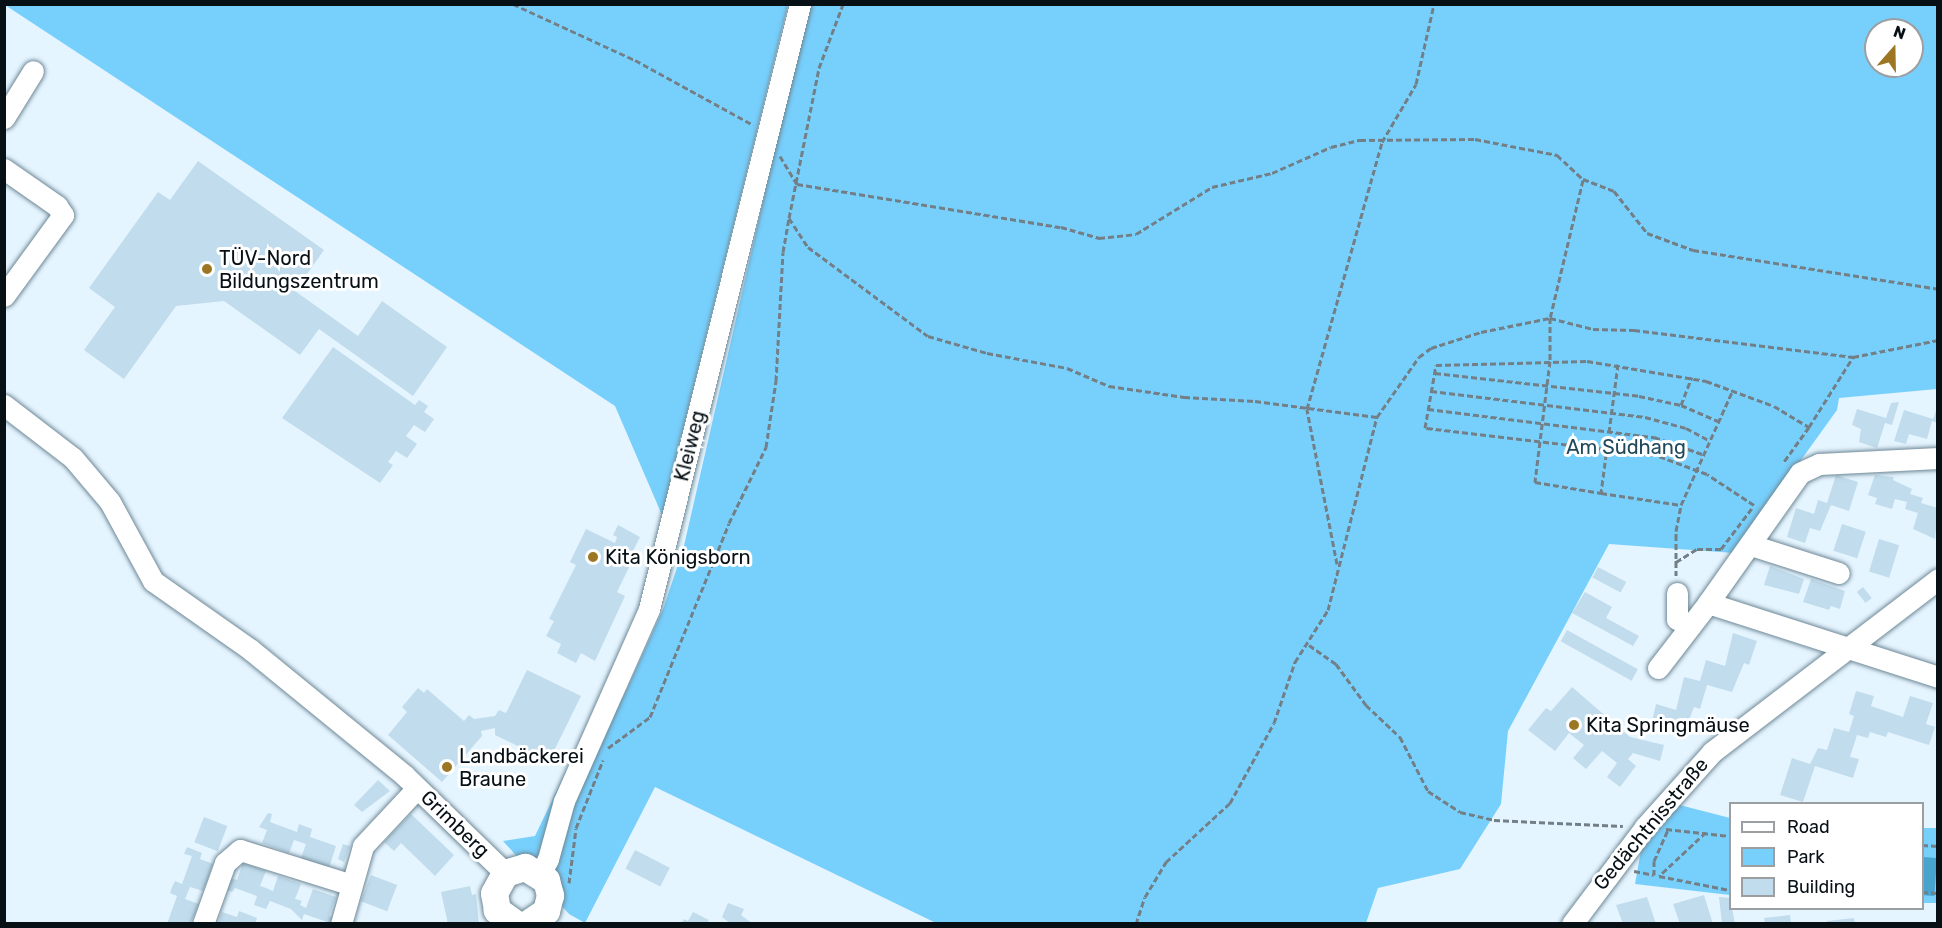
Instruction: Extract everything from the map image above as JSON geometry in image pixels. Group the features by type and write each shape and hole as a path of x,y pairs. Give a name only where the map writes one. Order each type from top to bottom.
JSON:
{"main road":[{"path":"525,867 540,874 550,895 529,921 494,902 496,885 505,873 525,867"}],"street":[{"name":"Kleiweg","path":"540,874 548,859 564,801 649,609 800,4"},
{"path":"4,118 33,71"},
{"path":"4,169 57,206 63,215 4,296"},
{"name":"Grimberg","path":"4,405 73,458 110,502 153,581 251,650 411,781 505,873"},
{"path":"1658,668 1708,603 1800,473 1819,464 1938,459"},
{"path":"1750,545 1839,573"},
{"name":"Gedächtnisstraße","path":"1572,924 1645,827 1712,752 1938,579"},
{"path":"1677,593 1677,619 1691,625"},
{"path":"1708,603 1843,650 1938,677"},
{"path":"341,924 349,884 363,846 411,781"},
{"path":"203,924 225,863 240,850 349,884"}],"path":[{"path":"513,4 635,60 768,134 796,184"},
{"path":"567,891 576,828 608,748 650,717 729,523 766,447 776,381 783,252 819,68 843,4"},
{"path":"1337,564 1307,409 1382,142 1416,84 1434,4"},
{"path":"796,184 1061,227 1099,238 1136,234 1212,187 1272,173 1331,147 1360,140 1382,142 1475,140 1557,155 1583,179 1614,191 1647,233 1693,250 1938,289"},
{"path":"1583,179 1550,318 1550,362 1535,482 1681,506"},
{"path":"789,218 808,247 928,336 987,352 1067,368 1109,386 1377,417"},
{"path":"1136,924 1145,897 1166,862 1230,803 1274,723 1295,662 1309,645 1328,610 1337,564 1352,529 1377,417 1419,357 1431,348 1481,332 1550,318 1593,329 1634,330 1853,357 1938,340"},
{"path":"1782,466 1809,428 1853,357"},
{"path":"1754,505 1696,469 1656,455 1425,428 1436,365 1550,362 1618,364 1692,378 1733,390 1774,406 1809,428"},
{"path":"1601,493 1618,364"},
{"path":"1435,373 1614,392 1681,405 1718,421"},
{"path":"1681,405 1692,378"},
{"path":"1677,593 1676,562 1681,506 1702,454 1733,390"},
{"path":"1431,391 1611,412 1671,423 1709,440"},
{"path":"1428,409 1660,438 1702,454"},
{"path":"1676,562 1697,549 1721,549 1761,495"},
{"path":"1309,645 1336,664 1366,705 1400,737 1428,791 1460,812 1494,820 1645,827"},
{"path":"1657,875 1654,861 1668,829"},
{"path":"1674,830 1729,836"},
{"path":"1657,875 1706,832"},
{"path":"1614,866 1729,890"}],"green space":[{"path":"5,5 788,5 662,515 615,406"},
{"name":"Am Südhang","path":"808,5 1937,5 1937,389 1839,398 1837,410 1734,553 1609,544 1508,731 1501,804 1460,869 1378,888 1366,923 936,923 655,787 585,923 569,914 503,841 535,836 582,738 593,753 626,691 663,609 683,550"},
{"path":"1668,802 1729,818 1729,895 1635,884 1644,833"},
{"path":"1924,828 1937,828 1937,903 1924,903"}],"shaded area":[{"path":"1924,857 1937,858 1934,896 1924,895"}],"building":[{"name":"TÜV-Nord Bildungszentrum","path":"198,161 324,250 295,291 358,336 382,301 447,347 413,396 319,329 300,355 224,301 176,306 124,379 84,350 115,307 89,288 158,192 170,200"},
{"path":"333,347 415,405 419,400 428,406 424,412 434,419 425,432 414,425 406,436 417,444 407,458 396,451 388,462 393,465 380,483 282,418"},
{"path":"1899,402 1892,425 1885,423 1877,448 1859,442 1861,429 1852,425 1857,409 1886,418 1891,403"},
{"path":"1938,405 1938,423 1932,421 1927,439 1909,434 1906,444 1894,441 1904,410 1933,419"},
{"path":"1836,475 1858,482 1849,511 1831,505 1820,531 1810,528 1805,543 1787,537 1796,508 1814,514 1818,500 1827,503"},
{"path":"1875,475 1894,477 1893,480 1912,489 1910,494 1923,498 1921,503 1938,508 1935,539 1913,529 1918,513 1905,509 1907,502 1895,499 1892,509 1875,504 1877,498 1868,495"},
{"path":"1842,524 1866,532 1857,558 1833,551"},
{"path":"618,525 640,537 633,551 636,553 617,592 625,596 595,661 581,653 576,663 557,653 561,644 546,636 554,621 549,619 576,565 570,562 586,529 615,543 617,537 613,535"},
{"path":"1879,539 1899,545 1889,578 1869,572"},
{"path":"1770,566 1804,579 1799,594 1764,585"},
{"path":"1598,567 1626,582 1621,593 1592,578"},
{"path":"1811,579 1845,591 1840,609 1831,606 1829,610 1803,602"},
{"path":"1863,587 1872,598 1866,603 1857,592"},
{"path":"1585,592 1612,607 1606,618 1639,636 1633,646 1572,613"},
{"path":"1567,630 1638,669 1632,681 1561,641"},
{"path":"1733,633 1757,641 1749,665 1744,663 1732,692 1707,685 1700,709 1694,707 1683,736 1651,726 1656,704 1676,710 1684,677 1700,681 1706,660 1725,666"},
{"path":"527,670 581,696 549,761 495,735 495,728 481,731 482,736 442,782 388,735 407,712 402,707 418,688 424,693 427,689 464,721 469,715 474,719 495,716 499,710 506,713"},
{"path":"1572,687 1630,737 1664,745 1660,761 1633,753 1628,759 1636,766 1620,787 1607,777 1617,763 1602,751 1586,769 1573,758 1584,745 1569,733 1555,751 1528,730 1546,708 1551,711"},
{"path":"1856,691 1874,696 1871,706 1903,717 1910,696 1933,703 1926,724 1935,727 1929,745 1888,732 1886,737 1870,732 1868,738 1857,735 1850,757 1859,759 1853,778 1815,766 1803,802 1780,795 1792,758 1810,764 1818,748 1827,750 1834,728 1849,732 1854,716 1849,714"},
{"path":"378,780 390,791 362,812 354,805"},
{"path":"268,813 272,814 270,822 297,832 299,824 312,829 310,837 336,846 329,868 301,858 306,844 294,840 289,853 262,843 267,830 259,827"},
{"path":"411,814 454,855 435,876 401,843 394,851 384,842"},
{"path":"204,817 227,826 218,851 194,842"},
{"path":"343,844 350,846 344,862 338,859"},
{"path":"187,847 202,853 200,859 213,864 203,891 190,887 185,899 199,904 190,924 167,924 177,896 170,893 172,887 175,881 182,884 192,856 184,854"},
{"path":"635,850 670,868 660,886 625,869"},
{"path":"243,863 266,871 260,886 273,891 278,876 301,884 295,899 302,901 300,905 306,908 313,889 336,897 329,916 335,918 333,924 304,914 302,920 291,909 270,901 266,909 254,905 257,896 235,888 232,892 226,890 231,878 237,880"},
{"path":"371,875 397,885 387,911 361,901"},
{"path":"470,886 472,895 476,894 479,924 448,924 441,892"},
{"path":"1704,895 1713,924 1680,924 1673,904"},
{"path":"1647,897 1656,924 1623,924 1616,905"},
{"path":"1719,897 1729,898 1729,910 1732,910 1735,924 1722,924"},
{"path":"728,903 744,909 741,915 753,924 731,924 722,917"},
{"path":"239,911 257,918 255,924 218,924 222,912 237,917"},
{"path":"693,912 709,920 707,924 681,924 684,919 688,921"},
{"path":"1790,915 1791,924 1765,923 1764,918"},
{"path":"1854,918 1855,924 1827,924 1827,921"}],"place":[{"name":"TÜV-Nord Bildungszentrum","path":"207,269"},
{"name":"Kita Königsborn","path":"593,557"},
{"name":"Kita Springmäuse","path":"1574,725"},
{"name":"Landbäckerei Braune","path":"447,767"}]}
